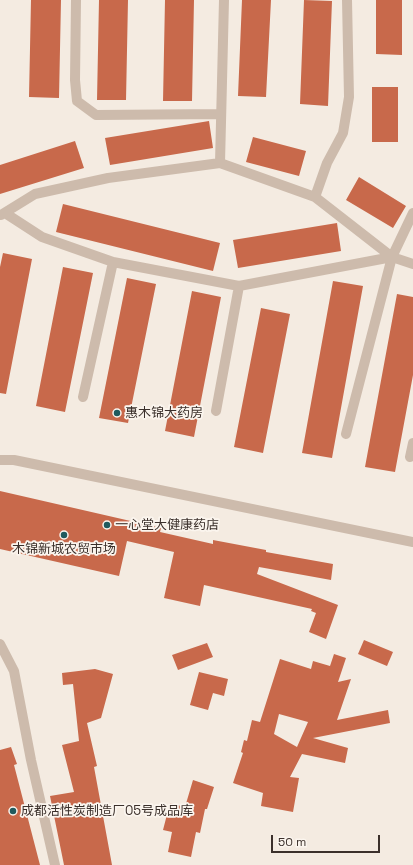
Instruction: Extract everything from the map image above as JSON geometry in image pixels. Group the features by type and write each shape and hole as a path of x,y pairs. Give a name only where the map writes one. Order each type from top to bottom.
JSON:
{"street":[{"path":"76,0 75,80 77,101 96,115 221,114"},
{"path":"220,163 224,0"},
{"path":"315,197 327,163 343,132 349,97 347,0"},
{"path":"392,257 239,286 113,262 42,237 3,214 35,194 108,178 220,163 315,197 392,257 413,264"},
{"path":"346,434 392,257 413,213"},
{"path":"83,397 113,262"},
{"path":"216,411 239,286"},
{"path":"410,457 413,443"},
{"path":"0,460 14,460 413,542"},
{"path":"0,644 14,671 31,760 55,865"}],"building":[{"path":"31,0 61,0 59,98 29,97"},
{"path":"99,0 128,0 126,100 97,100"},
{"path":"165,0 194,0 192,101 163,101"},
{"path":"242,0 271,0 266,97 238,96"},
{"path":"304,0 332,1 328,106 300,104"},
{"path":"376,0 402,0 402,55 376,54"},
{"path":"372,87 398,87 398,142 372,142"},
{"path":"209,121 213,148 110,165 105,138"},
{"path":"253,137 306,151 299,176 246,162"},
{"path":"75,141 84,168 0,194 0,165"},
{"path":"359,177 406,206 393,228 346,200"},
{"path":"63,204 220,243 213,271 56,232"},
{"path":"337,223 341,251 238,268 233,240"},
{"path":"3,253 32,259 6,394 0,393 0,267"},
{"path":"63,267 93,273 65,412 36,406"},
{"path":"127,278 156,284 128,423 99,418"},
{"path":"333,281 363,286 332,458 302,453"},
{"path":"192,291 221,297 194,437 165,431"},
{"path":"397,294 413,297 413,375 395,472 365,467"},
{"path":"261,308 290,314 263,453 234,447"},
{"path":"0,491 161,528 160,532 213,544 213,540 266,550 266,552 333,564 331,580 259,567 257,574 338,605 326,639 309,632 316,613 311,611 312,609 204,585 200,606 164,598 174,552 127,541 119,576 0,549"},
{"path":"364,640 393,652 387,666 358,654"},
{"path":"207,643 213,657 178,670 172,655"},
{"path":"334,654 346,658 338,682 351,679 337,720 388,710 390,723 313,738 348,748 345,763 302,754 290,777 299,778 293,812 261,806 263,793 233,783 243,753 241,752 244,740 247,741 252,720 260,722 280,659 311,669 313,661 330,666","holes":["279,714 308,722 297,747 274,734"]},
{"path":"95,669 113,674 101,718 87,723 97,766 94,767 112,865 64,865 50,796 74,792 62,745 79,741 73,684 63,685 62,673"},
{"path":"199,672 228,679 224,696 213,693 208,710 190,705"},
{"path":"11,747 17,764 14,765 40,865 0,865 0,750"},
{"path":"193,780 214,787 207,809 205,809 200,833 196,832 191,857 168,852 172,832 163,830 170,803 185,807"}],"place":[{"name":"惠木锦大药房","path":"117,413"},
{"name":"一心堂大健康药店","path":"107,525"},
{"name":"木锦新城农贸市场","path":"64,535"},
{"name":"成都活性炭制造厂05号成品库","path":"13,811"}]}
